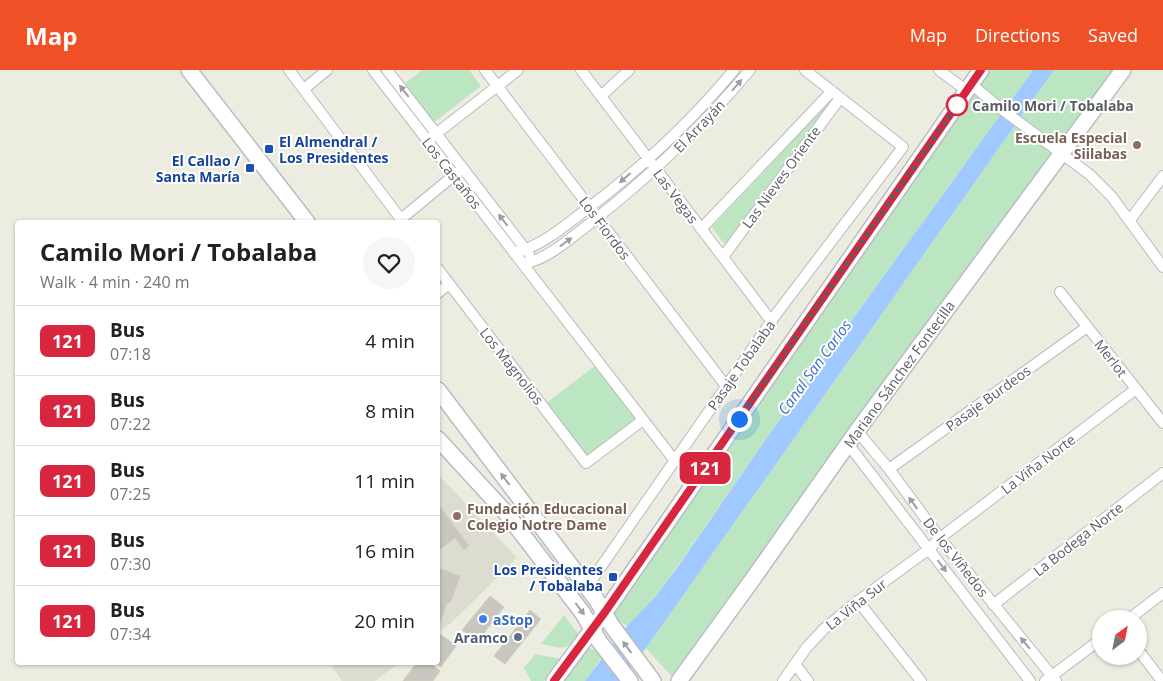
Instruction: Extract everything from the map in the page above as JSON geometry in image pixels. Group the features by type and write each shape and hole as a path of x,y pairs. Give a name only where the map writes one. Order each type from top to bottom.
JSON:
{"street":[{"path":"189,70 305,220"},
{"path":"289,70 401,220"},
{"path":"304,90 327,70"},
{"name":"Los Castaños","path":"373,70 675,460"},
{"name":"Los Castaños","path":"388,70 535,261"},
{"name":"Los Fiordos","path":"485,70 726,386"},
{"path":"428,141 518,70"},
{"name":"Las Vegas","path":"581,70 772,322"},
{"path":"601,96 629,70"},
{"name":"El Arrayán","path":"514,253 541,243 590,207 648,158 699,109 734,70"},
{"name":"El Arrayán","path":"523,264 535,261 554,250 598,218 656,169 711,114 750,70"},
{"path":"701,229 836,94 805,70"},
{"path":"939,70 973,78 1000,108 1089,174 1112,197 1163,267"},
{"name":"Mariano Sánchez Fontecilla","path":"679,681 853,438 1123,70"},
{"path":"554,681 605,612 973,78"},
{"name":"Pasaje Tobalaba","path":"587,587 726,386 903,147 836,94"},
{"name":"Las Nieves Oriente","path":"723,257 836,94"},
{"path":"403,220 463,168"},
{"path":"1130,220 1163,176"},
{"path":"532,275 535,261"},
{"name":"Los Magnolios","path":"440,272 586,463 643,420"},
{"path":"440,291 449,284"},
{"name":"Merlot","path":"1060,292 1163,423"},
{"name":"Pasaje Burdeos","path":"889,469 1087,328"},
{"name":"La Viña Norte","path":"940,538 1136,389"},
{"path":"440,393 587,587 605,612 614,629 653,681"},
{"name":"De los Viñedos","path":"853,438 889,469 940,538 1051,679"},
{"name":"De los Viñedos","path":"853,438 929,549 1030,681"},
{"path":"440,441 488,492 533,546 593,628 601,644 628,679"},
{"name":"La Bodega Norte","path":"993,605 1163,473"},
{"path":"533,546 543,544 548,535"},
{"name":"La Viña Sur","path":"783,681 818,634 858,600 929,549 940,538"},
{"path":"551,570 558,563 569,564"},
{"path":"1141,610 1163,593"},
{"path":"858,600 916,679"},
{"path":"1051,679 1092,646"},
{"path":"1148,663 1162,681"},
{"path":"795,664 808,681"}],"shaded area":[{"name":"Fundación Educacional Colegio Notre Dame","path":"440,476 517,558 440,631"},
{"path":"331,665 396,665 375,681 342,681"}],"green space":[{"path":"422,70 469,70 481,86 433,123 403,85"},
{"path":"991,70 1033,70 766,439 656,596 627,626 615,618 615,610 657,547 927,157"},
{"path":"1054,70 1114,70 674,679 646,648"},
{"path":"832,99 725,245 712,227"},
{"path":"596,365 637,417 586,457 545,404"},
{"path":"564,615 579,635 570,644 563,647 541,644"},
{"path":"589,648 599,652 601,659 585,681 561,681"},
{"path":"535,654 561,659 544,681 531,681 524,668"}],"water":[{"path":"1033,70 1054,70 646,648 620,681 585,681 627,626 656,596 677,568 766,439"}],"building":[{"path":"440,507 469,546 464,550 455,538 440,549"},
{"path":"440,568 460,576 451,601 447,603 440,623"},
{"name":"aStop","path":"490,596 504,607 477,642 462,630"},
{"name":"Aramco","path":"530,610 541,619 505,664 494,656"},
{"path":"440,634 456,646 441,667 438,665 440,665"},
{"path":"415,665 433,665 440,671 433,681 403,681"}],"bus line":[{"name":"121","path":"554,681 605,612 981,70"}],"place":[{"name":"Camilo Mori / Tobalaba","path":"957,105"},
{"name":"Escuela Especial Siilabas","path":"1137,145"},
{"name":"El Almendral / Los Presidentes","path":"269,149"},
{"name":"El Callao / Santa María","path":"250,168"},
{"name":"Fundación Educacional Colegio Notre Dame","path":"457,516"},
{"name":"Los Presidentes / Tobalaba","path":"613,577"},
{"name":"aStop","path":"483,619"},
{"name":"Aramco","path":"518,637"}],"route":[{"path":"739,419 957,105"}],"water label":[{"name":"Canal San Carlos","path":"814,367"}]}
